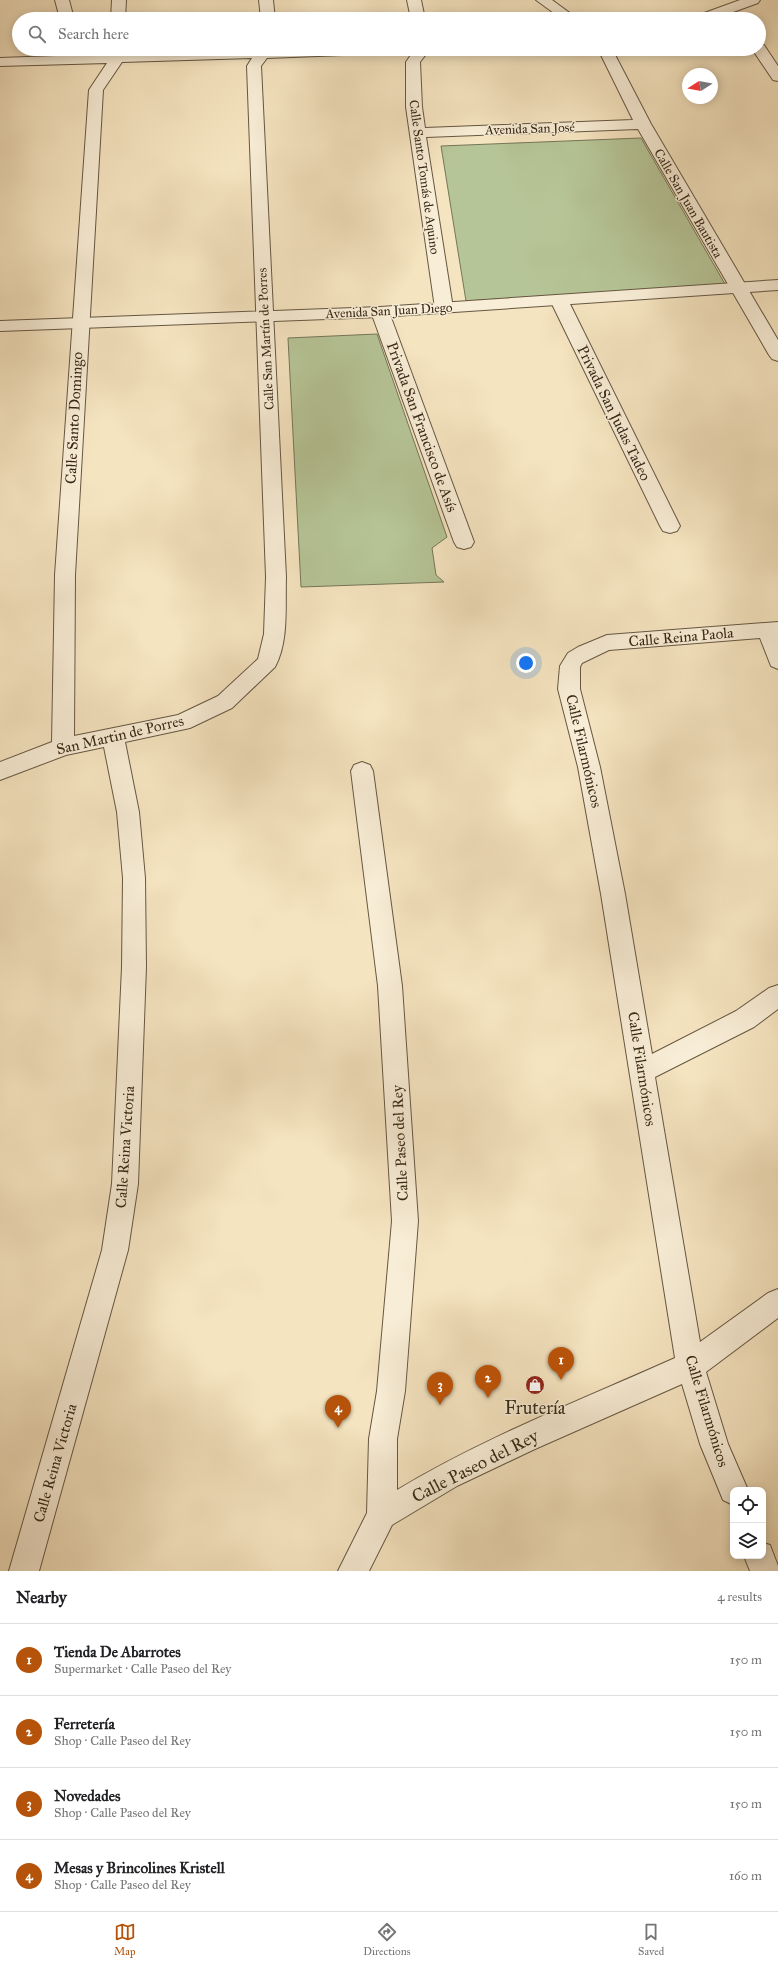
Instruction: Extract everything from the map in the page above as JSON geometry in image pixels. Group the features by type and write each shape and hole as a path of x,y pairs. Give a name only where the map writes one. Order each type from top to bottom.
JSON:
{"street":[{"path":"62,0 65,12"},
{"path":"118,0 118,12"},
{"path":"266,0 267,12"},
{"path":"414,0 417,12"},
{"path":"543,0 561,12"},
{"path":"730,9 753,0"},
{"path":"85,69 112,56"},
{"path":"0,62 85,69 112,56"},
{"name":"Calle San Martín de Porres","path":"261,56 254,66 276,577 274,634"},
{"name":"Calle Santo Tomás de Aquino","path":"418,56 413,62 414,107 444,308"},
{"name":"Calle San Juan Bautista","path":"609,56 643,124 778,355"},
{"path":"764,56 778,76"},
{"name":"Calle Santo Domingo","path":"63,747 65,575 80,322 85,69"},
{"name":"Avenida San José","path":"418,132 643,124"},
{"name":"Avenida San Juan Diego","path":"0,326 380,312 778,285"},
{"name":"Privada San Judas Tadeo","path":"559,300 670,526"},
{"name":"Privada San Francisco de Asís","path":"380,312 464,542"},
{"path":"773,630 778,661"},
{"name":"Calle Reina Paola","path":"585,652 607,643 773,630"},
{"name":"San Martin de Porres","path":"0,771 63,747 182,722 225,702 268,662 274,634"},
{"name":"Calle Filarmónicos","path":"585,652 575,658 570,666 570,689 592,782 643,1071 690,1366 714,1444 732,1487"},
{"name":"Calle Reina Victoria","path":"24,1571 115,1250 125,1184 134,967 134,878 128,812 113,737"},
{"name":"Calle Paseo del Rey","path":"353,1571 382,1515 383,1438 391,1391 405,1221 390,986 362,771"},
{"path":"643,1071 745,1019 778,994"},
{"name":"Calle Paseo del Rey","path":"382,1515 447,1476 690,1366 778,1302"},
{"path":"760,1559 765,1571"}],"green space":[{"path":"641,138 725,284 466,301 441,146"},
{"path":"377,334 447,537 432,548 436,575 444,582 301,587 288,338"}],"place":[{"name":"Tienda De Abarrotes","path":"561,1380"},
{"name":"Frutería","path":"535,1385"},
{"name":"Ferretería","path":"488,1398"},
{"name":"Novedades","path":"440,1405"},
{"name":"Mesas y Brincolines Kristell","path":"338,1428"}]}
